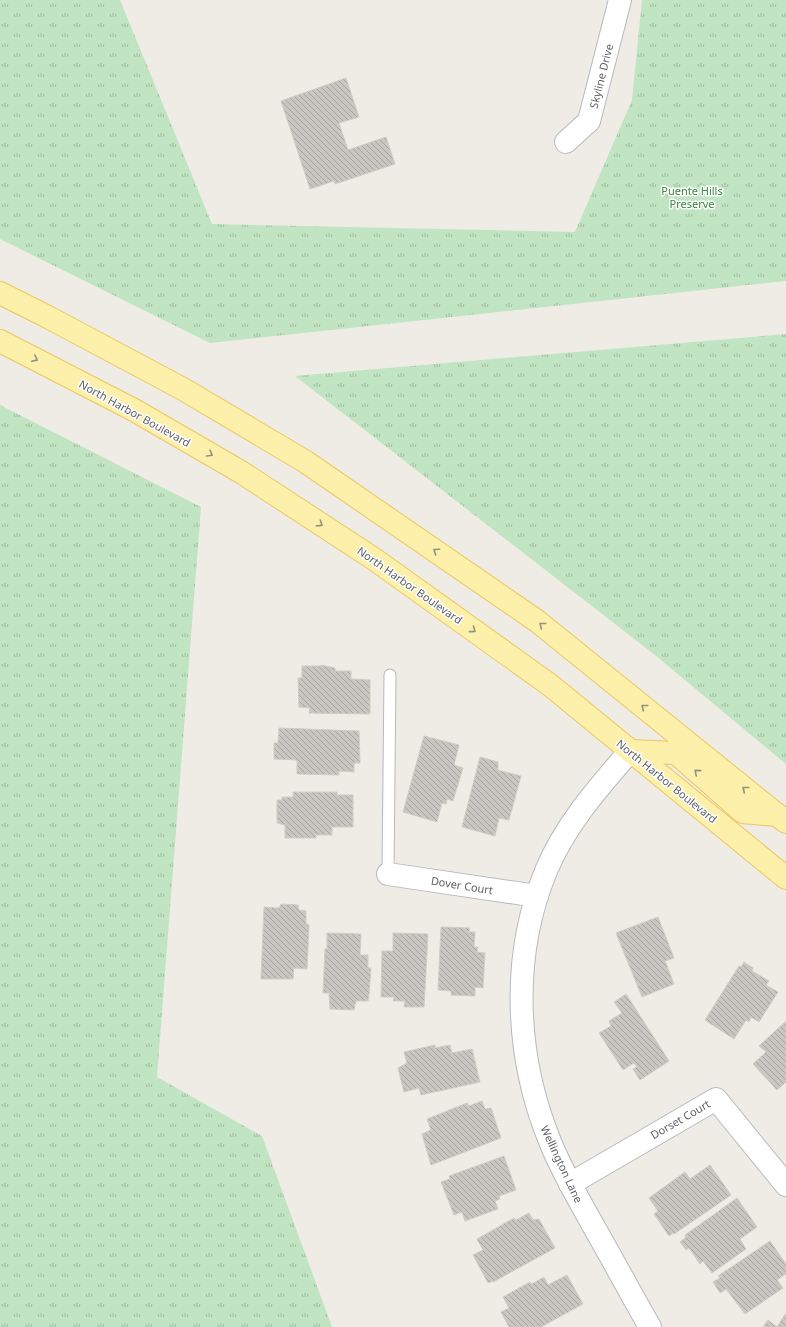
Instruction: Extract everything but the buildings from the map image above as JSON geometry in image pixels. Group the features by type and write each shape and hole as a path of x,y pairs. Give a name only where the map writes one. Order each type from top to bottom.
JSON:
{"main road":[{"path":"0,293 183,389 306,462 537,621 782,818"},
{"name":"North Harbor Boulevard","path":"0,341 134,410 241,472 361,550 550,685 786,878"},
{"path":"630,751 676,753 743,812 782,818"}],"street":[{"name":"Skyline Drive","path":"566,142 590,121 620,0"},
{"name":"Wellington Lane","path":"630,751 590,798 566,832 546,870 537,896 525,955 521,1001 524,1046 532,1090 549,1139 570,1184 650,1327"},
{"name":"Dover Court","path":"388,874 537,896"},
{"name":"Dorset Court","path":"570,1184 716,1099 786,1185"}],"lane":[{"path":"388,874 390,676"}],"green space":[{"name":"Puente Hills Preserve","path":"0,0 120,0 212,224 575,232 632,100 642,0 786,0 786,281 210,343 0,239"},
{"path":"786,334 786,764 655,655 295,376"},
{"path":"0,405 201,507 157,1077 262,1136 332,1327 0,1327"}]}
